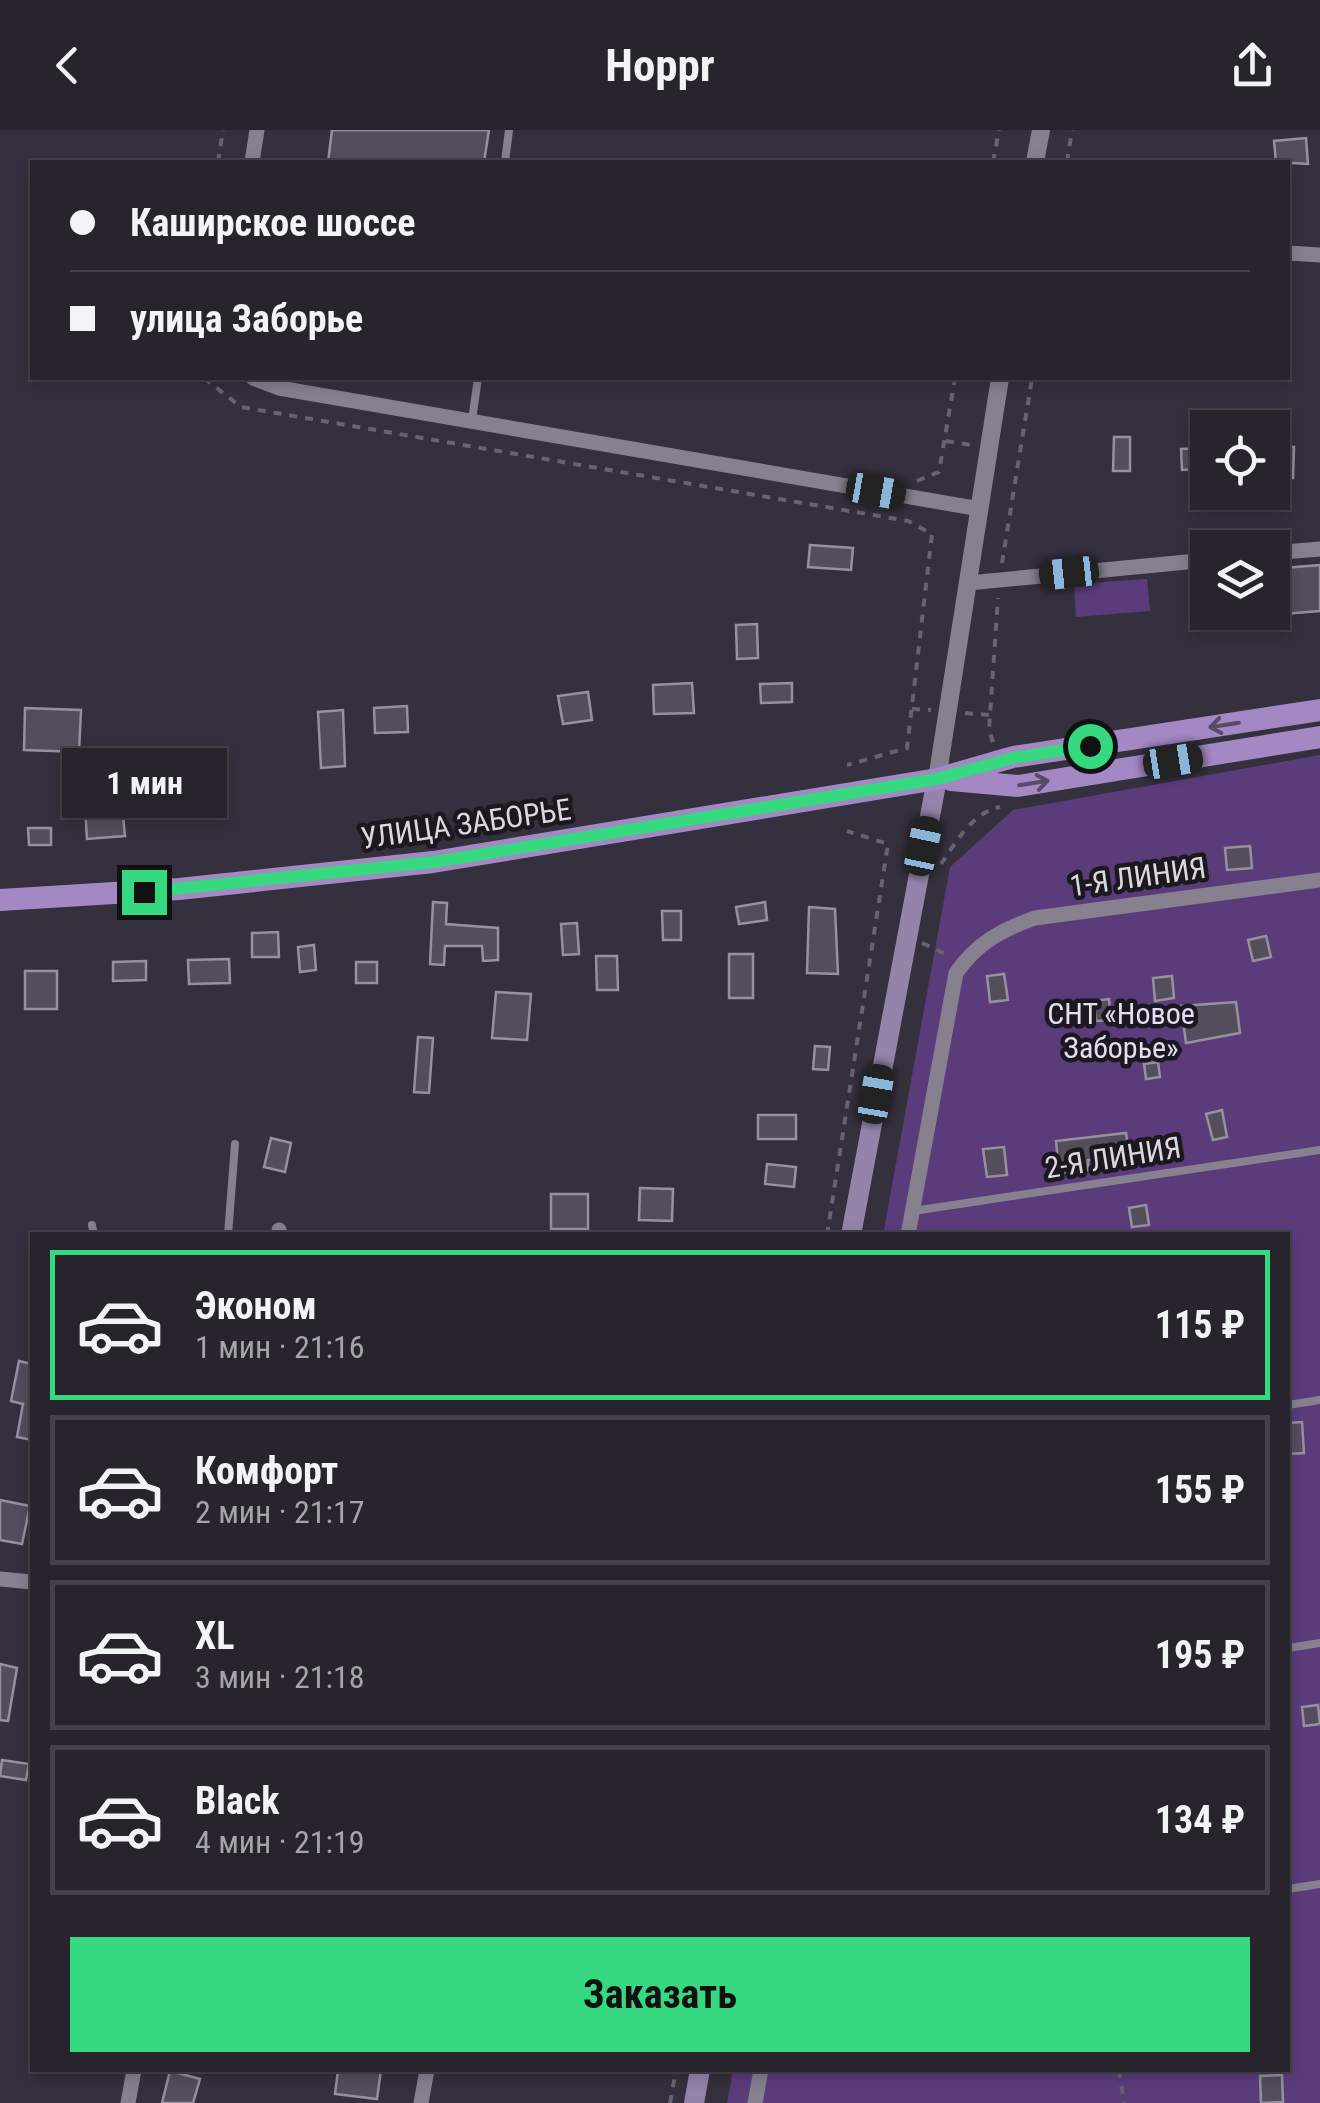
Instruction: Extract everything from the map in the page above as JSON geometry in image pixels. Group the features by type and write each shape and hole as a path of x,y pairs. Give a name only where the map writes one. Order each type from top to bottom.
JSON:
{"main road":[{"path":"937,779 1013,758 1320,710"},
{"path":"937,779 1018,786 1320,737"},
{"path":"852,1232 937,779"},
{"name":"УЛИЦА ЗАБОРЬЕ","path":"0,900 179,889 434,862 937,779"},
{"path":"694,2103 700,2072"}],"street":[{"path":"252,160 257,130"},
{"path":"1035,160 1041,130"},
{"path":"1290,253 1320,254"},
{"path":"258,380 278,388 980,509"},
{"path":"937,779 1000,380"},
{"path":"1290,551 1320,548"},
{"path":"968,583 1190,562"},
{"name":"1-Я ЛИНИЯ","path":"967,957 1000,930 1035,918 1320,880"},
{"path":"909,1232 956,973 967,957"},
{"path":"0,1579 30,1582"},
{"path":"128,2103 134,2072"},
{"path":"421,2103 427,2072"},
{"path":"755,2103 761,2072"}],"lane":[{"path":"505,160 509,130"},
{"path":"472,420 478,380"},
{"path":"228,1232 235,1144"},
{"name":"2-Я ЛИНИЯ","path":"913,1211 1320,1150"},
{"path":"92,1225 93,1232"},
{"path":"1290,1406 1320,1400"},
{"path":"1290,1648 1320,1643"},
{"path":"1290,1889 1320,1884"}],"path":[{"path":"218,160 223,130"},
{"path":"993,160 999,130"},
{"path":"1066,160 1072,130"},
{"path":"206,380 241,408 908,521 932,534 907,748 846,765"},
{"path":"917,481 939,472 956,380"},
{"path":"939,866 959,837 987,809 1005,806"},
{"path":"828,1232 888,844 847,831"},
{"path":"922,927 920,942 967,957"},
{"path":"670,2103 676,2072"},
{"path":"1119,2072 1124,2103"}],"green space":[{"path":"1147,579 1150,611 1076,617 1074,584"},
{"name":"СНТ «Новое Заборье»","path":"1320,755 1320,2103 727,2103 733,2072 1290,2072 1290,1232 884,1232 950,867 1013,810"}],"building":[{"path":"332,130 489,130 484,160 328,160"},
{"path":"1306,138 1308,164 1276,160 1274,141"},
{"path":"1114,437 1130,437 1130,471 1113,471"},
{"path":"1290,447 1294,447 1290,478"},
{"path":"1181,449 1190,449 1190,469 1182,470"},
{"path":"810,545 853,548 851,570 808,567"},
{"path":"1320,565 1320,611 1290,614 1290,568"},
{"path":"757,624 758,658 737,659 736,625"},
{"path":"692,683 694,713 654,714 653,685"},
{"path":"792,683 792,702 761,703 760,684"},
{"path":"588,692 592,720 563,724 558,696"},
{"path":"407,706 408,732 375,733 374,708"},
{"path":"25,708 81,710 79,752 24,750"},
{"path":"343,710 345,766 321,768 318,712"},
{"path":"122,805 125,836 87,839 85,808"},
{"path":"28,828 51,828 51,845 29,845"},
{"path":"1250,846 1252,868 1227,870 1225,848"},
{"path":"433,902 447,903 446,924 498,928 498,960 483,961 482,946 445,946 444,965 430,964"},
{"path":"765,902 767,920 739,924 736,907"},
{"path":"809,907 835,909 838,974 807,973"},
{"path":"662,911 681,911 681,940 663,940"},
{"path":"577,923 579,954 563,955 561,924"},
{"path":"278,932 279,957 252,957 252,933"},
{"path":"1266,936 1271,957 1253,961 1248,940"},
{"path":"314,945 316,970 300,972 298,947"},
{"path":"729,954 753,954 753,998 729,998"},
{"path":"596,956 617,956 618,990 597,990"},
{"path":"229,959 230,983 189,984 188,960"},
{"path":"146,961 146,980 113,981 113,962"},
{"path":"356,962 377,962 377,983 356,983"},
{"path":"25,971 57,971 57,1009 25,1009"},
{"path":"1004,974 1008,1000 990,1002 987,976"},
{"path":"1172,976 1174,998 1155,1001 1153,978"},
{"path":"496,992 531,994 527,1040 492,1038"},
{"path":"1109,999 1111,1020 1096,1021 1094,1001"},
{"path":"1236,1002 1240,1033 1186,1043 1181,1006"},
{"path":"418,1037 433,1038 429,1093 414,1092"},
{"path":"815,1046 830,1047 828,1070 813,1069"},
{"path":"1158,1062 1160,1077 1146,1079 1144,1064"},
{"path":"1222,1110 1227,1137 1213,1140 1206,1114"},
{"path":"758,1115 796,1115 796,1139 758,1139"},
{"path":"1126,1133 1129,1155 1088,1160 1088,1170 1059,1173 1056,1141"},
{"path":"271,1138 291,1143 285,1172 264,1167"},
{"path":"1004,1147 1007,1175 987,1177 983,1149"},
{"path":"767,1164 796,1167 794,1187 765,1184"},
{"path":"640,1188 673,1189 672,1221 639,1220"},
{"path":"551,1194 588,1194 588,1229 551,1229"},
{"path":"1146,1205 1149,1225 1132,1227 1129,1208"},
{"path":"19,1361 30,1364 30,1440 17,1437 23,1404 11,1401"},
{"path":"1302,1422 1304,1453 1290,1454 1290,1423"},
{"path":"0,1500 30,1506 22,1544 0,1540"},
{"path":"0,1664 17,1668 8,1721 0,1720"},
{"path":"1318,1705 1320,1724 1304,1726 1302,1707"},
{"path":"2,1760 29,1764 26,1780 0,1776"},
{"path":"170,2072 200,2079 193,2103 162,2103"},
{"path":"338,2072 381,2072 377,2099 335,2094"},
{"path":"1282,2075 1283,2102 1261,2103 1260,2076"}],"route":[{"path":"144,892 434,862 937,779 1013,758 1090,746"}]}
